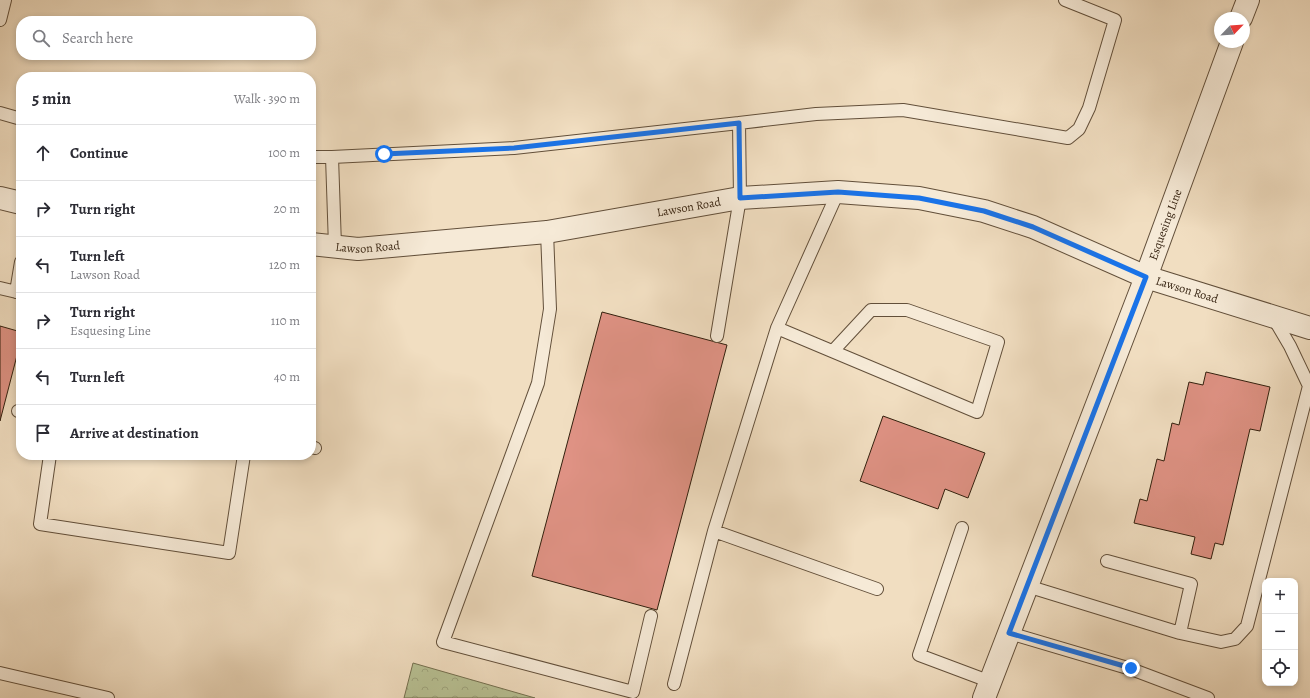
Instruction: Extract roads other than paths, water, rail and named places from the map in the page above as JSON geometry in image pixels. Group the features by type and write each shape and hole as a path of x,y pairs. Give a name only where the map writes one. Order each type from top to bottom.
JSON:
{"street":[{"path":"1243,12 1248,0"},
{"name":"Esquesing Line","path":"988,690 1146,277 1230,48"},
{"name":"Lawson Road","path":"316,244 358,249 547,232 740,198 838,192 919,198 984,211 1033,227 1146,277 1310,328"},
{"path":"0,198 16,202"}],"lane":[{"path":"0,20 5,0"},
{"path":"316,157 514,148 816,114 903,110 1068,138 1079,128 1089,108 1115,20 1064,0"},
{"path":"0,113 16,118"},
{"path":"717,336 740,198 739,123"},
{"path":"332,157 335,246"},
{"path":"674,684 714,531 777,328 838,192"},
{"path":"547,232 550,309 538,383 443,642 633,692 651,616"},
{"path":"0,288 16,292"},
{"path":"777,328 977,412 998,342 907,310 871,310 833,351"},
{"path":"1027,586 1180,633 1221,642 1235,639 1247,626 1310,385 1274,317"},
{"path":"49,460 40,524 229,552 243,460"},
{"path":"962,528 919,655 988,690"},
{"path":"714,531 877,589"},
{"path":"1107,561 1191,584 1180,633"},
{"path":"1009,633 1131,668 1208,698"},
{"path":"0,673 108,698"}]}
